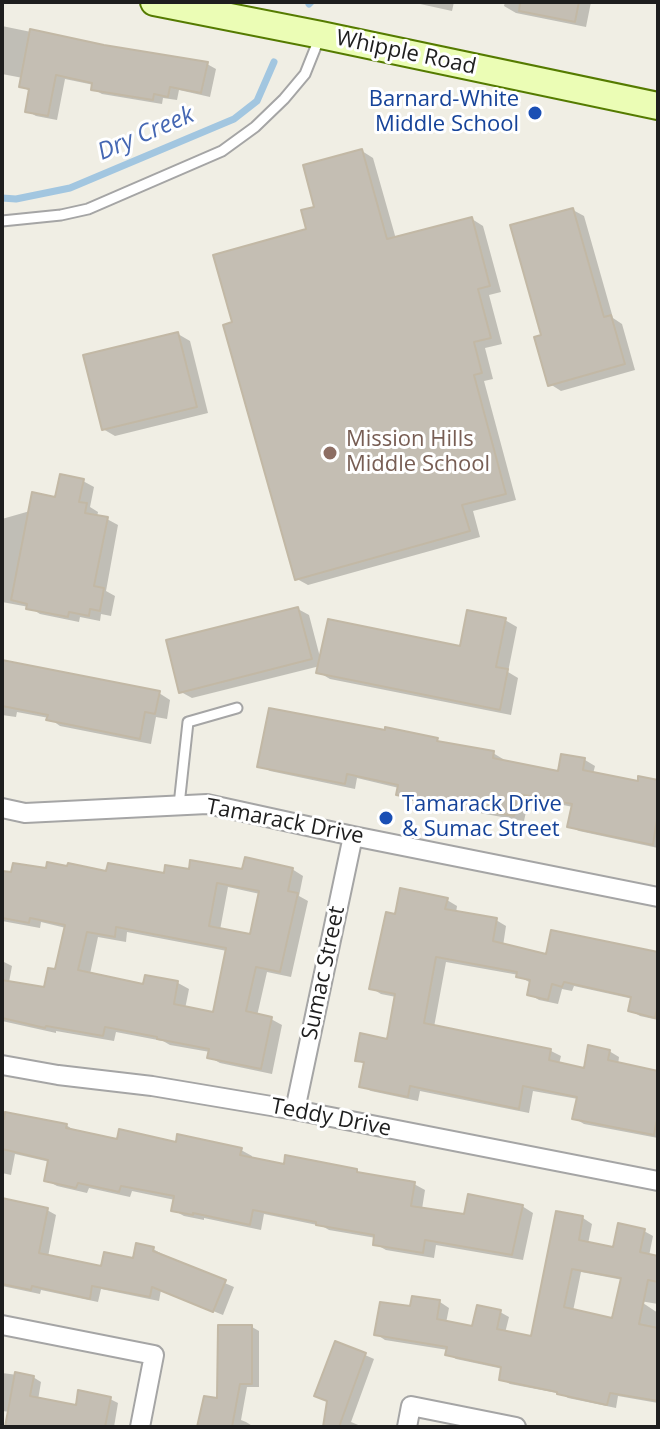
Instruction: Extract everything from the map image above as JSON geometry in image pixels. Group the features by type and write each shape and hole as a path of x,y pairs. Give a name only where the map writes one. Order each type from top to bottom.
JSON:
{"main road":[{"name":"Whipple Road","path":"154,2 658,106"}],"street":[{"name":"Tamarack Drive","path":"2,808 25,813 207,804 658,897"},
{"name":"Sumac Street","path":"295,1110 353,836"},
{"name":"Teddy Drive","path":"2,1065 295,1110 658,1181"},
{"path":"2,1325 154,1355 140,1427"},
{"path":"407,1427 411,1406 516,1427"}],"lane":[{"path":"2,221 88,209 222,151 255,127 284,99 305,74 321,35"},
{"path":"179,805 188,722 237,708"}],"building":[{"path":"520,2 579,2 575,22 519,11"},
{"path":"30,29 208,62 201,93 170,87 168,97 154,94 153,100 91,90 92,83 56,75 48,116 25,112 29,89 19,87"},
{"path":"362,149 387,239 472,217 490,286 478,289 491,338 474,342 482,373 474,375 506,494 462,505 470,531 295,580 223,325 232,322 213,255 306,229 301,210 314,207 303,165"},
{"path":"573,208 604,317 611,315 625,364 548,386 534,337 541,335 510,225"},
{"path":"178,332 197,407 102,430 83,355"},
{"path":"60,474 84,479 79,502 87,503 85,513 108,517 94,586 104,588 100,611 90,609 89,616 69,612 68,617 26,609 27,604 11,600 32,492 55,497"},
{"path":"298,607 312,659 179,693 166,640"},
{"path":"467,610 506,618 496,667 508,669 500,710 316,673 328,619 460,646"},
{"path":"2,660 160,691 155,714 145,712 140,739 46,720 48,715 2,706"},
{"path":"269,708 438,738 437,741 494,751 493,758 558,771 561,754 585,758 583,770 638,781 638,776 658,780 658,813 653,845 567,827 572,804 519,794 514,816 396,795 398,785 347,774 345,784 257,767"},
{"path":"245,857 293,868 288,891 298,893 280,972 256,967 246,1011 272,1017 261,1069 207,1058 209,1049 157,1037 105,1027 103,1036 2,1018 2,980 44,987 48,968 55,969 65,925 30,918 29,923 2,918 2,871 11,872 13,863 46,868 47,862 67,866 68,863 106,871 108,863 164,873 165,865 189,869 190,860 242,869","holes":["217,883 259,891 250,934 209,926","116,927 226,948 213,1012 174,1004 178,981 145,975 143,984 78,970 87,932 115,937"]},
{"path":"400,888 448,898 445,909 497,918 493,941 546,954 551,930 658,952 655,1018 628,1011 631,997 564,982 562,987 552,984 548,1000 527,995 530,980 516,977 517,972 436,957 424,1023 551,1049 549,1060 584,1068 588,1045 610,1050 608,1060 658,1071 658,1114 654,1135 572,1119 577,1097 523,1086 519,1109 410,1086 408,1097 359,1087 364,1062 355,1061 360,1033 387,1039 395,994 369,989 386,912 395,914"},
{"path":"5,1112 67,1124 66,1128 117,1139 119,1129 176,1142 177,1134 242,1148 240,1155 284,1164 285,1155 415,1182 411,1206 464,1214 468,1194 523,1205 512,1255 425,1240 423,1253 373,1245 374,1235 253,1210 250,1225 171,1211 174,1196 121,1186 119,1192 78,1183 76,1188 44,1181 48,1160 2,1149 2,1118"},
{"path":"2,1198 48,1208 39,1253 101,1266 104,1252 133,1258 136,1243 154,1247 153,1251 226,1280 213,1312 152,1287 150,1297 92,1286 90,1299 32,1286 31,1290 2,1284"},
{"path":"556,1211 583,1216 579,1240 613,1247 618,1223 645,1229 640,1252 658,1256 658,1282 648,1280 639,1324 658,1328 658,1401 610,1393 607,1405 557,1394 499,1380 501,1367 445,1355 447,1347 374,1335 380,1302 410,1306 412,1296 440,1300 437,1319 472,1326 477,1305 501,1310 497,1329 531,1336","holes":["572,1269 621,1278 612,1318 564,1307"]},
{"path":"218,1325 252,1325 252,1384 240,1384 232,1427 197,1427 204,1396 217,1398"},
{"path":"335,1341 366,1353 339,1427 323,1427 327,1401 314,1396"},
{"path":"15,1372 34,1376 30,1396 76,1405 78,1390 111,1397 105,1427 5,1427"}],"waterway":[{"name":"Dry Creek","path":"2,198 16,199 70,188 234,119 257,101 274,62"}],"place":[{"name":"Barnard-White Middle School","path":"535,113"},
{"name":"Mission Hills Middle School","path":"330,453"},
{"name":"Tamarack Drive & Sumac Street","path":"386,818"}]}
